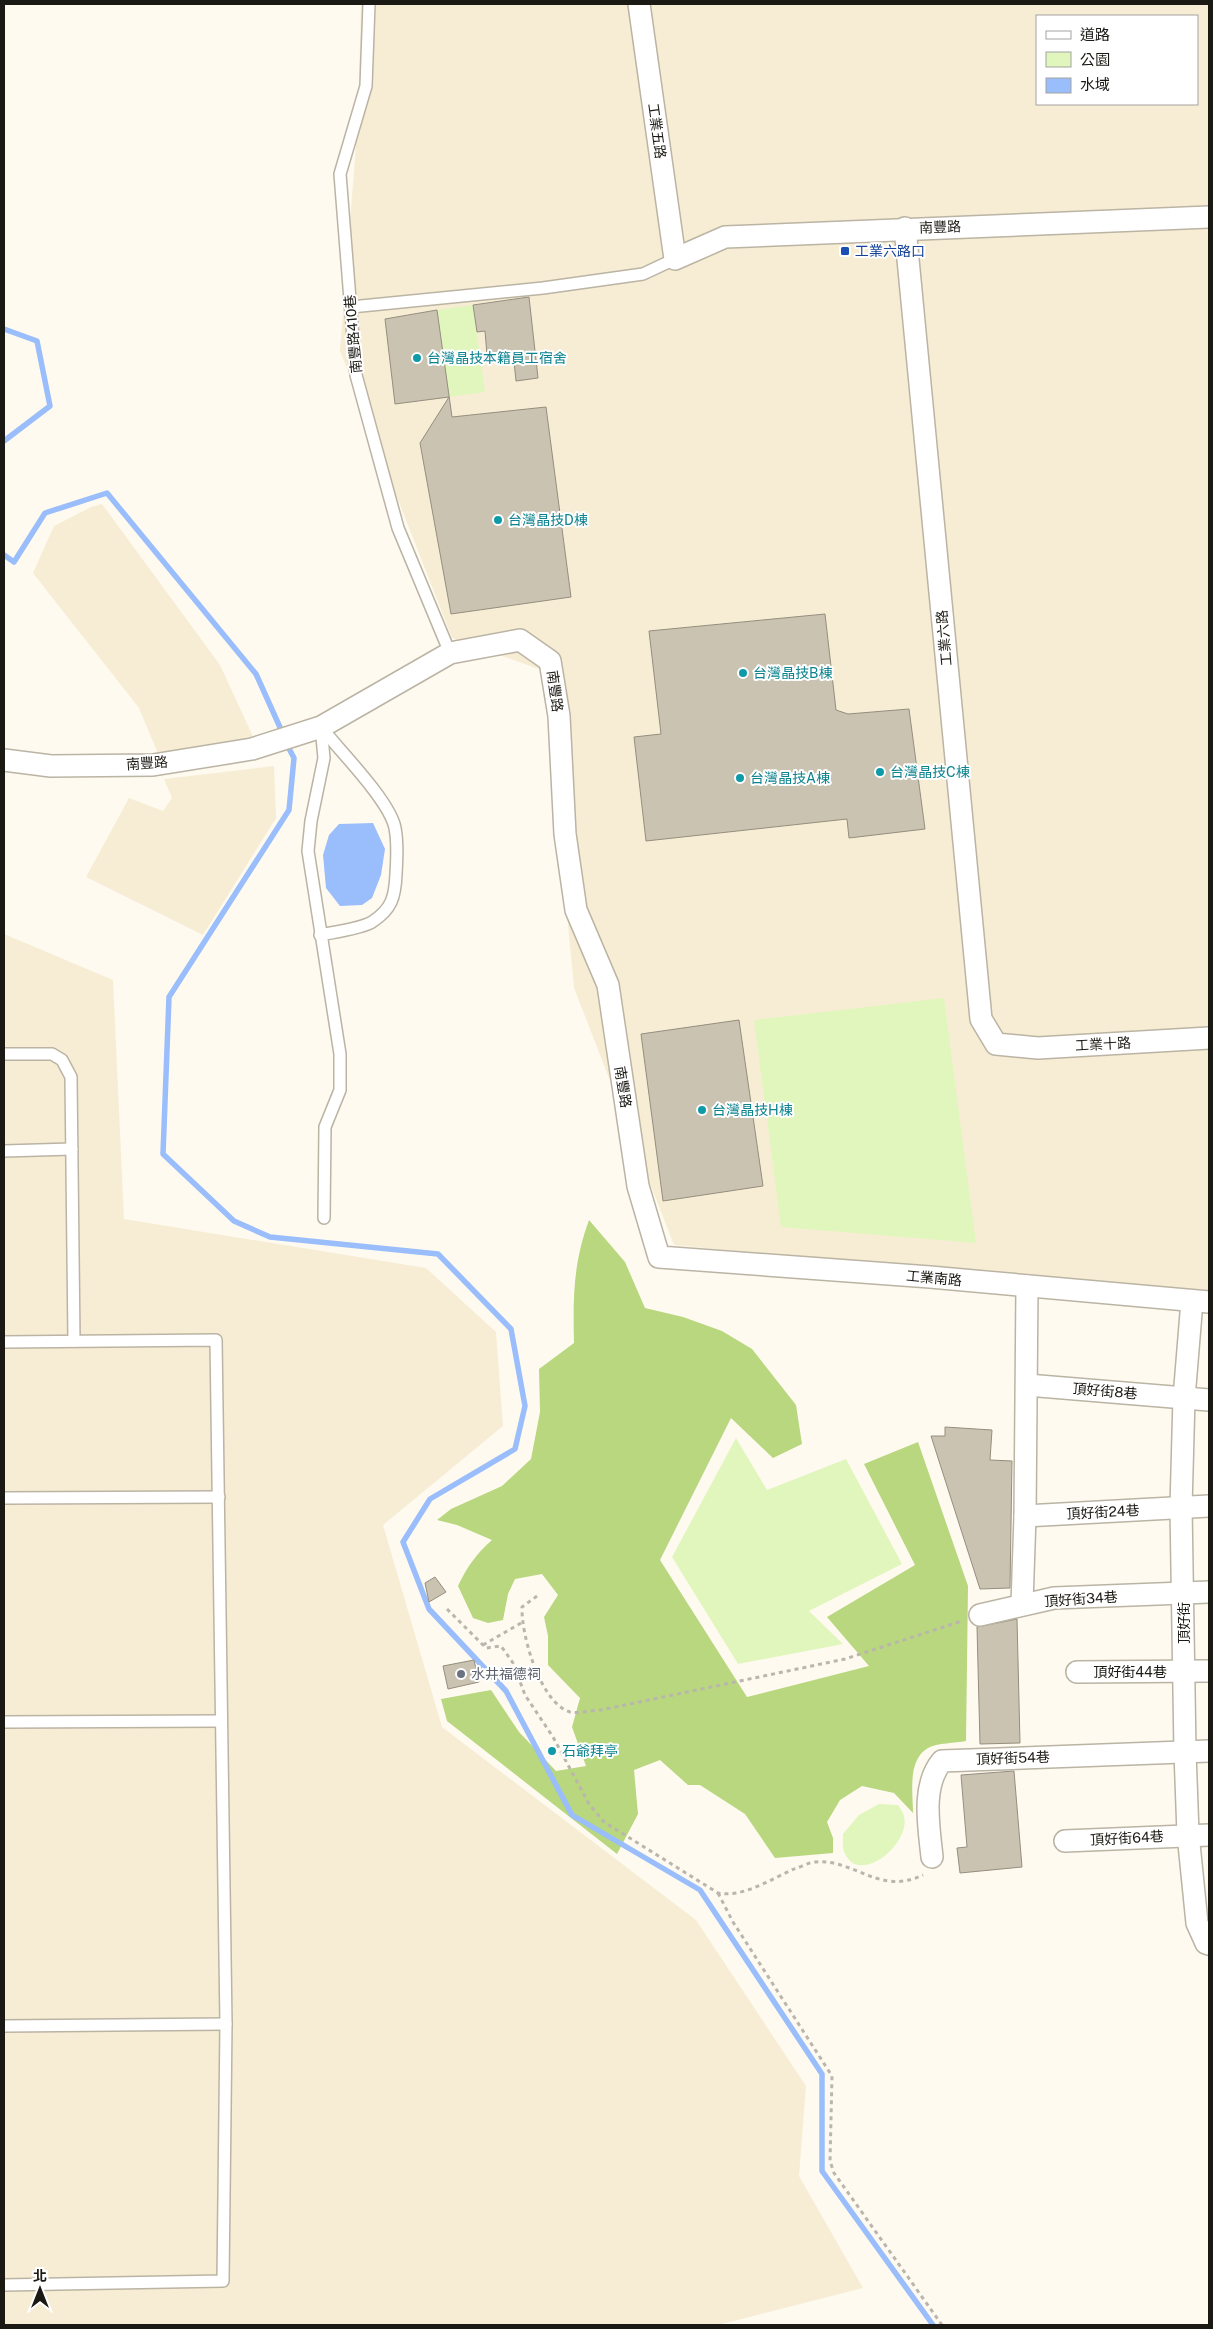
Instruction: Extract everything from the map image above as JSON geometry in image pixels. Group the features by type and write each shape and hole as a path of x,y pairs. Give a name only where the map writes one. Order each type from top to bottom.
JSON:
{"street":[{"name":"工業五路","path":"639,4 675,259"},
{"name":"南豐路","path":"675,259 725,237 905,228 1209,217"},
{"name":"工業六路","path":"905,228 981,1019 996,1044"},
{"name":"南豐路","path":"4,760 51,766 153,765 252,749 320,727 450,653 520,640 550,661 559,716 565,834 576,910 608,985 638,1186 659,1257"},
{"name":"工業十路","path":"996,1044 1038,1048 1209,1038"},
{"name":"工業南路","path":"659,1257 1201,1301"},
{"path":"1022,1604 1025,1516 1027,1286"},
{"name":"頂好街","path":"1201,1301 1184,1398 1181,1507 1184,1593 1185,1752 1199,1835 1205,1933"},
{"name":"頂好街8巷","path":"1027,1385 1209,1400"},
{"name":"頂好街24巷","path":"1025,1516 1209,1506"},
{"name":"頂好街34巷","path":"980,1615 1054,1598 1209,1592"},
{"name":"頂好街44巷","path":"1077,1672 1209,1671"},
{"path":"1185,1752 1209,1751"},
{"name":"頂好街54巷","path":"932,1858 929,1833 930,1782 935,1769 942,1761 1185,1752"},
{"name":"頂好街64巷","path":"1066,1841 1199,1835"}],"lane":[{"name":"南豐路410巷","path":"369,4 366,86 340,174 356,375 398,528 450,653"},
{"path":"350,307 543,288 643,274 675,259"},
{"path":"320,727 324,758 308,851 340,1054 340,1090 325,1127 324,1218"},
{"path":"320,727 375,792 391,817 395,827 398,858 396,888 390,907 370,923 320,935"},
{"path":"4,1054 52,1054 62,1060 71,1077 74,1341"},
{"path":"4,1151 72,1149"},
{"path":"4,1342 216,1340 226,2024 223,2281 4,2285"},
{"path":"4,1498 219,1496"},
{"path":"4,1722 221,1721"},
{"path":"4,2026 226,2024"}],"path":[{"path":"537,1596 522,1607 521,1623 533,1667 552,1698 570,1712 601,1710 845,1658 980,1615"},
{"path":"447,1608 486,1648 500,1646 508,1654 525,1695 553,1737 589,1804 604,1822 718,1893 728,1895 748,1889 815,1862 834,1863 885,1881 900,1881 922,1876 929,1870 932,1858"},
{"path":"483,1644 521,1623"},
{"path":"718,1893 733,1922 832,2076 830,2161 834,2173 942,2325"}],"shaded area":[{"path":"361,4 1209,4 1209,1297 674,1245 574,988 544,671 452,638 340,351 358,119"},
{"path":"102,504 220,665 255,741 159,756 139,708 33,573 54,526 91,507"},
{"path":"274,766 276,818 203,935 86,877 129,798 163,811 172,798 164,779"},
{"path":"4,934 113,980 124,1219 426,1268 496,1332 503,1426 383,1525 442,1727 696,1920 806,2086 799,2176 863,2288 718,2325 4,2325"}],"green space":[{"path":"473,305 485,392 449,397 437,310"},
{"path":"944,998 976,1243 781,1227 754,1020"},
{"path":"589,1220 625,1262 645,1308 683,1317 722,1331 752,1349 796,1405 802,1444 773,1458 731,1418 660,1560 747,1697 869,1666 827,1617 915,1565 864,1464 918,1442 968,1586 966,1741 936,1745 921,1753 914,1769 912,1787 913,1813 894,1793 862,1786 840,1800 827,1822 833,1838 833,1853 775,1858 745,1814 700,1785 688,1785 660,1760 634,1770 638,1814 617,1854 447,1721 441,1699 491,1690 519,1732 556,1771 586,1766 572,1727 580,1698 548,1665 548,1636 544,1617 558,1595 542,1574 515,1579 508,1594 503,1620 488,1623 473,1618 458,1586 472,1561 492,1540 457,1525 437,1520 451,1509 502,1486 531,1459 540,1412 539,1369 574,1343 575,1281 580,1251"},
{"path":"736,1438 767,1490 846,1459 902,1564 809,1611 843,1644 738,1664 672,1557"},
{"path":"879,1804 898,1805 904,1816 904,1827 900,1838 893,1848 873,1863 862,1865 852,1863 844,1852 843,1834 859,1815"}],"water":[{"path":"373,823 385,849 381,875 372,898 362,905 340,906 326,888 323,855 329,835 339,824"}],"building":[{"path":"529,297 538,378 516,381 513,352 487,355 485,331 477,332 473,305"},
{"name":"台灣晶技D棟","path":"437,310 452,417 546,407 571,597 451,614 420,443 449,397 395,404 385,319"},
{"path":"825,614 836,710 848,714 909,709 925,829 849,838 847,819 646,841 634,737 661,734 649,631"},
{"name":"台灣晶技H棟","path":"739,1020 763,1186 663,1201 641,1034"},
{"path":"945,1427 992,1430 990,1460 1012,1461 1010,1588 980,1589 931,1436 945,1436"},
{"path":"435,1577 446,1592 429,1602 425,1583"},
{"path":"1017,1619 1020,1743 980,1744 977,1627"},
{"name":"水井福德祠","path":"474,1660 479,1682 448,1689 443,1666"},
{"path":"1014,1771 1022,1867 960,1873 957,1848 967,1847 961,1775"}],"waterway":[{"path":"4,329 37,341 50,406 4,441"},
{"path":"4,555 14,562 45,513 107,493 256,674 283,734"},
{"path":"286,743 294,758 289,810 169,997 163,1154 234,1221 270,1237 438,1254 511,1329 525,1406 515,1449 430,1499 403,1542 429,1609 506,1691 572,1815 700,1890 822,2074 822,2171 933,2325"}],"place":[{"name":"工業六路口","path":"845,251"},
{"name":"台灣晶技本籍員工宿舍","path":"417,358"},
{"name":"台灣晶技D棟","path":"498,520"},
{"name":"台灣晶技B棟","path":"743,673"},
{"name":"台灣晶技C棟","path":"880,772"},
{"name":"台灣晶技A棟","path":"740,778"},
{"name":"台灣晶技H棟","path":"702,1110"},
{"name":"水井福德祠","path":"461,1674"},
{"name":"石爺拜亭","path":"552,1751"}]}
